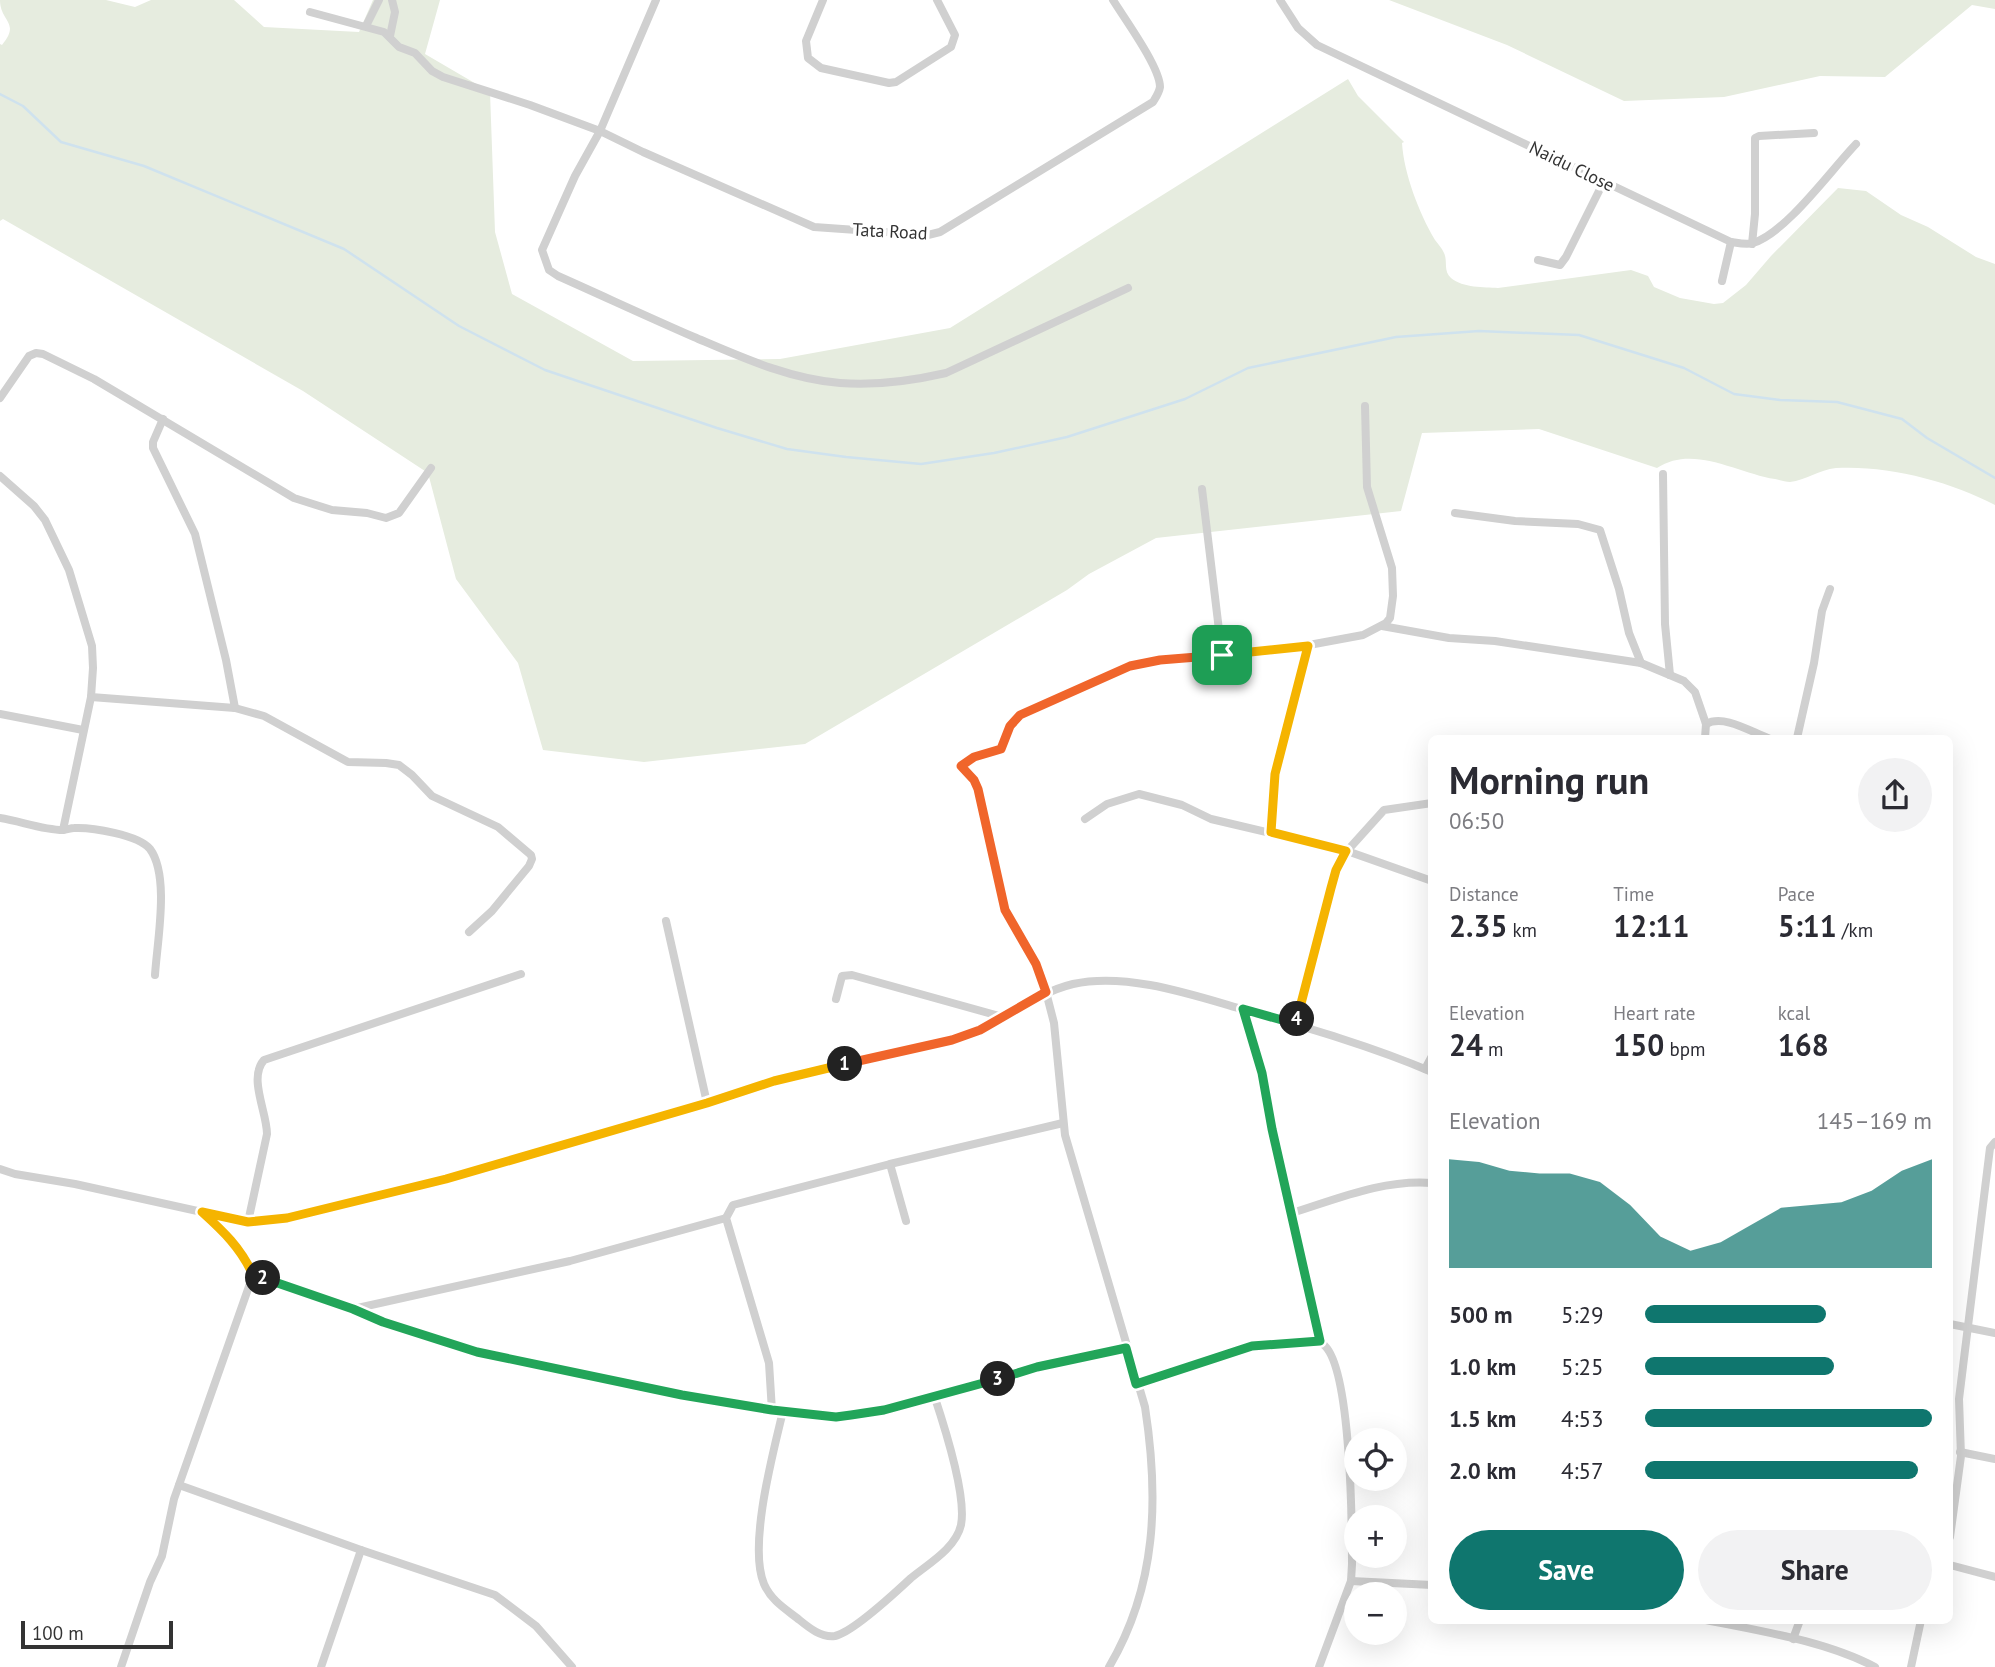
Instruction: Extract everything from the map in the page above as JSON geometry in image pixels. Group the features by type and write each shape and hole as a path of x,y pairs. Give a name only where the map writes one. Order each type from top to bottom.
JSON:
{"street":[{"path":"366,26 379,0"},
{"path":"390,36 394,18 393,0"},
{"path":"656,0 600,131 575,176 542,250 549,270 751,362 793,375 839,383 881,384 946,373 1129,288"},
{"path":"823,0 806,41 808,58 821,68 889,83 896,82 951,47 955,35 937,0"},
{"name":"Tata Road","path":"310,12 366,26 390,36 399,47 415,53 432,71 443,78 530,105 600,131 814,227 933,235 1148,106 1158,93 1160,84 1148,55 1113,0"},
{"name":"Naidu Close","path":"1280,0 1298,28 1317,46 1731,242 1752,244"},
{"path":"1752,244 1755,214 1755,138 1814,133"},
{"path":"1752,244 1792,216 1856,144"},
{"path":"1538,260 1560,265 1604,181"},
{"path":"1722,281 1731,242"},
{"path":"0,398 24,362 36,353 50,357 94,379 294,498 332,510 393,517 399,513 431,468"},
{"path":"1109,1667 1140,1601 1149,1560 1152,1478 1151,1445 1145,1407 1136,1384 1063,1123 1054,1023 1046,992 1036,964 1005,910 978,789 974,780 961,766 974,757 1001,749 1010,726 1024,712 1062,698 1130,666 1160,660 1308,646 1363,635 1382,626 1390,618 1392,568 1367,487 1365,406"},
{"path":"163,419 153,448 195,534 235,708"},
{"path":"1663,474 1664,600 1670,675"},
{"path":"0,476 40,513 64,557 92,646 91,696 63,830"},
{"path":"1202,489 1222,655"},
{"path":"1455,513 1515,521 1578,524 1600,530 1619,589 1629,633 1641,663"},
{"path":"1798,735 1814,663 1822,611 1830,589"},
{"path":"1382,626 1449,638 1495,641 1641,663 1684,681 1695,692 1706,724 1705,735"},
{"path":"1271,832 1275,774 1308,646"},
{"path":"91,696 235,708 273,720 348,762 399,765 432,796 498,827 528,851 532,859 492,911 469,932"},
{"path":"0,714 83,730"},
{"path":"1706,724 1714,720 1724,721 1761,735"},
{"path":"1085,819 1107,804 1139,794 1182,805 1211,819 1346,851 1428,880"},
{"path":"1296,1024 1336,870 1346,851 1384,810 1428,804"},
{"path":"0,818 63,830 84,828 138,839 149,848 155,860 161,893 155,975"},
{"path":"666,921 707,1103"},
{"path":"248,1222 267,1134 267,1121 257,1078 259,1065 264,1060 520,974"},
{"path":"836,999 842,975 852,975 1003,1017"},
{"path":"1,1171 75,1184 248,1222 287,1218 434,1182 774,1081 952,1040 980,1030 1046,992 1082,982 1136,983 1243,1009 1329,1033 1428,1071"},
{"path":"1243,1009 1262,1073 1320,1341 1327,1347 1336,1371 1347,1428 1352,1523 1351,1581 1319,1667"},
{"path":"772,1410 769,1363 726,1218 733,1205 1063,1123"},
{"path":"1953,1511 1960,1452 1958,1408 1966,1327 1988,1161 1990,1149 1995,1142"},
{"path":"890,1164 906,1221"},
{"path":"1292,1213 1380,1186 1428,1183"},
{"path":"202,1212 228,1236 253,1275 383,1322 477,1352 682,1395 772,1410 836,1417 884,1410 1037,1367 1126,1348"},
{"path":"353,1309 570,1261 726,1218"},
{"path":"121,1667 150,1582 162,1556 174,1499 253,1275"},
{"path":"1953,1325 1995,1333"},
{"path":"1136,1384 1252,1346 1320,1341"},
{"path":"783,1411 761,1514 763,1582 774,1600 816,1632 835,1636 884,1602 943,1552 955,1539 960,1527 962,1510 948,1437 934,1395"},
{"path":"1960,1452 1995,1460"},
{"path":"179,1485 495,1595 536,1626 572,1667"},
{"path":"321,1667 361,1550"},
{"path":"1953,1566 1995,1577"},
{"path":"1351,1581 1428,1585"},
{"path":"1724,1624 1793,1639 1847,1655 1875,1667"},
{"path":"1793,1639 1799,1624"},
{"path":"1911,1667 1920,1624"}],"shaded area":[{"path":"0,0 106,0 135,7 151,0 234,0 264,27 359,32 373,0 440,0 425,54 490,92 495,232 512,294 633,361 780,359 950,328 1348,79 1358,96 1404,142 1403,155 1413,193 1429,229 1444,253 1447,272 1451,278 1467,285 1498,288 1631,270 1648,276 1654,287 1680,298 1723,303 1746,285 1838,188 1866,191 1901,215 1928,227 1976,257 1995,264 1995,505 1938,482 1876,469 1836,468 1788,482 1700,459 1671,461 1657,468 1539,429 1422,433 1401,511 1156,538 1089,574 1067,590 805,744 644,762 543,750 518,663 456,579 428,473 303,391 3,219 0,221 0,44 2,45 7,37 10,26"},
{"path":"1389,0 1995,0 1995,9 1972,5 1885,77 1820,76 1724,97 1624,101 1507,45"}],"waterway":[{"path":"0,94 23,106 61,142 144,166 344,249 459,326 545,370 787,449 921,464 994,453 1067,437 1185,399 1248,368 1396,337 1479,331 1579,335 1684,368 1734,394 1780,400 1837,402 1902,419 1927,438 1995,478"}],"route":[{"path":"1308,646 1275,774 1271,832 1346,851 1336,870 1296,1024 1243,1009 1262,1073 1320,1341 1252,1346 1136,1384 1126,1348 1037,1367 884,1410 836,1417 811,1415 729,1404 477,1352 398,1328 353,1309 253,1275 238,1248 202,1212 248,1222 287,1218 446,1179 774,1081 952,1040 980,1030 1046,992 1036,964 1005,910 978,789 974,780 961,766 974,757 1001,749 1010,726 1024,712 1062,698 1130,666 1160,660 1222,655 1308,646"}]}
